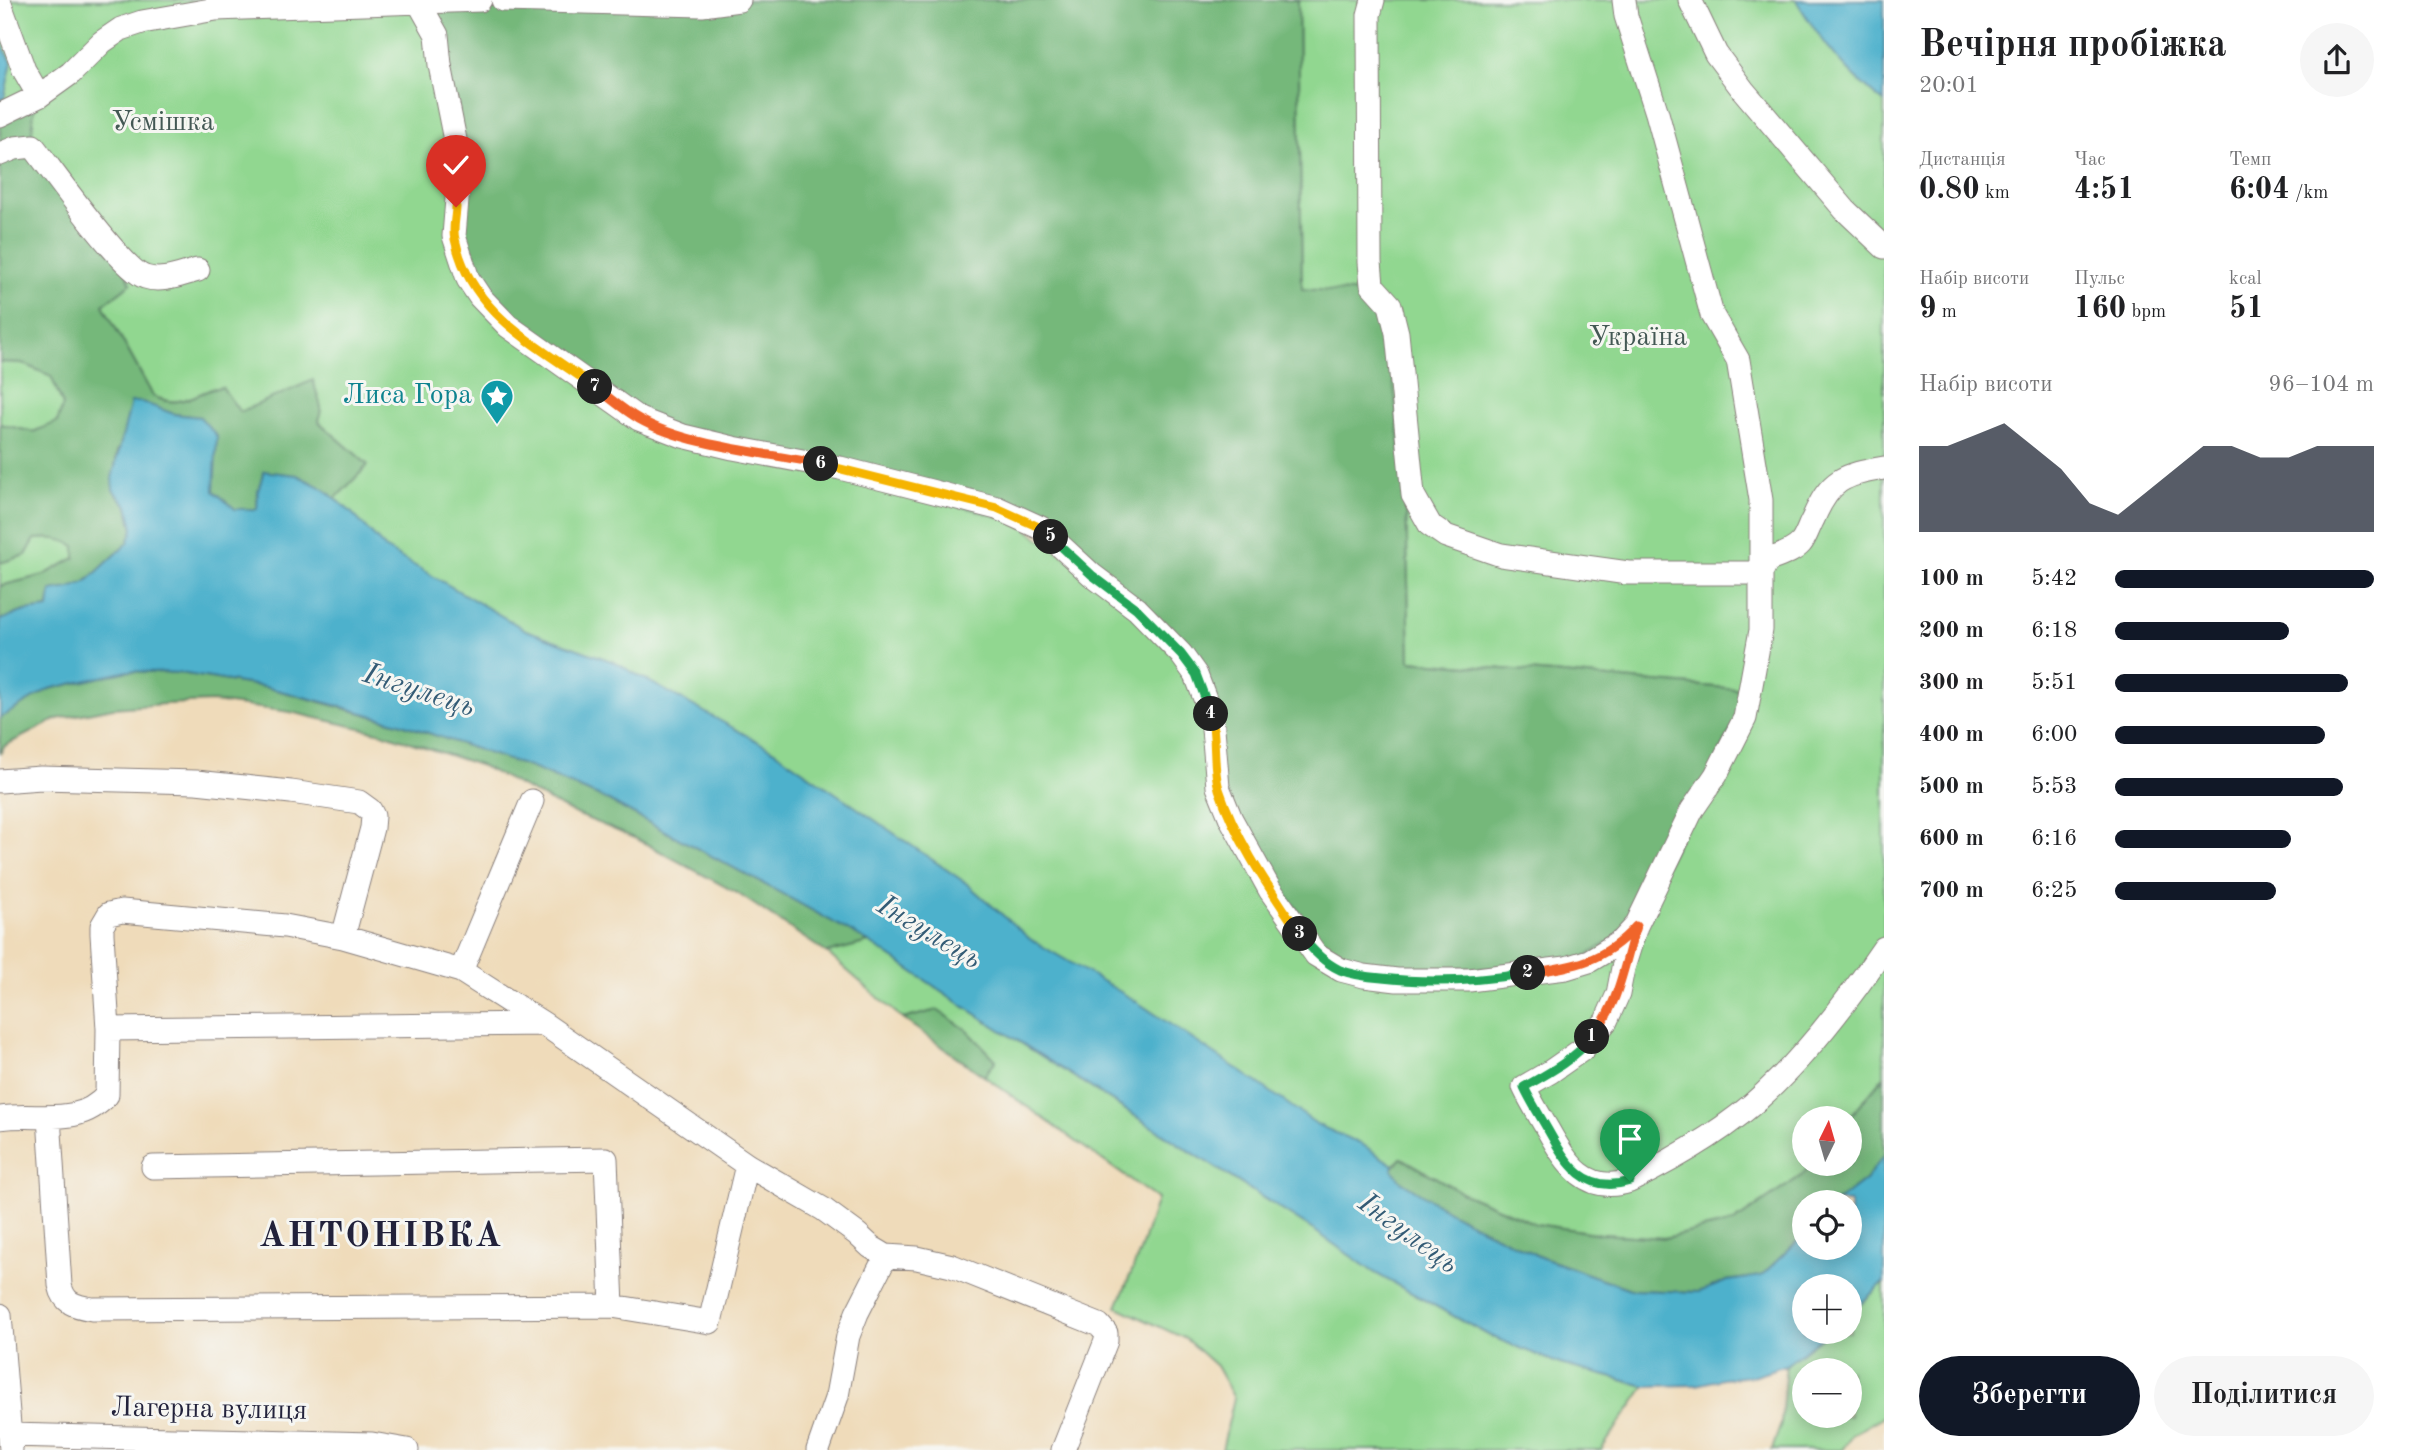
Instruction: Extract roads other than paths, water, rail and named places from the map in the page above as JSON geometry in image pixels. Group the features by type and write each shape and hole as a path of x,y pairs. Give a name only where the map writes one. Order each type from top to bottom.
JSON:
{"street":[{"path":"0,115 39,96 71,73 102,42 121,29 142,22 216,9 480,0"},
{"path":"503,0 702,5 739,0"},
{"path":"1373,0 1369,15 1372,285 1390,305 1397,333 1413,495 1430,526 1446,536 1501,555 1526,559 1628,573 1761,573"},
{"path":"1625,0 1626,16 1661,126 1712,315 1738,360 1761,500 1761,630 1745,718 1716,775 1692,810 1636,926 1618,994 1606,1021 1583,1049 1524,1087 1567,1163 1583,1177 1604,1185 1616,1185 1650,1171 1719,1129 1766,1093 1812,1043 1884,947"},
{"path":"1690,0 1716,54 1743,90 1845,210 1884,247"},
{"path":"418,1 437,35 440,65 455,140 459,175 454,236 468,279 480,297 509,326 639,419 683,436 840,468 997,508 1041,528 1092,575 1137,609 1181,654 1196,674 1212,717 1219,787 1231,819 1270,890 1317,955 1341,970 1364,976 1397,980 1469,980 1553,970 1590,961 1622,941 1636,926"},
{"path":"0,4 24,70 39,96"},
{"path":"0,155 15,148 33,146 122,261 142,276 165,279 198,270"},
{"path":"1761,573 1767,562 1791,552 1802,542 1829,488 1841,479 1884,468"},
{"path":"0,780 41,778 196,782 359,802 370,810 373,816 372,828 343,937"},
{"path":"461,971 532,801"},
{"path":"0,1118 81,1113 91,1110 107,1095 108,1029 102,926 109,914 122,911 285,926 343,937 461,971 544,1024 747,1165 823,1209 858,1234 871,1247 887,1256 917,1258 952,1266 1099,1325 1106,1333 1106,1341 1063,1450"},
{"path":"108,1029 544,1024"},
{"path":"49,1117 62,1295 70,1305 92,1309 612,1306 710,1322 747,1165"},
{"path":"153,1167 606,1159 612,1306"},
{"path":"818,1450 837,1396 848,1336 856,1313 887,1256"},
{"path":"0,1315 10,1443"},
{"name":"Лагерна вулиця","path":"10,1443 372,1444 407,1450"}],"water":[{"path":"1796,0 1884,0 1884,102 1858,80 1835,55"},
{"path":"0,41 12,62 4,98 0,100"},
{"name":"Інгулець","path":"131,402 142,402 174,414 200,417 217,436 214,491 235,509 257,509 258,491 264,471 297,475 324,489 351,512 386,549 526,630 614,662 773,750 966,883 1030,939 1131,998 1318,1125 1363,1145 1393,1165 1392,1169 1401,1181 1455,1215 1540,1257 1633,1290 1699,1292 1727,1281 1761,1276 1792,1246 1792,1260 1862,1260 1862,1190 1852,1190 1865,1180 1884,1156 1884,1282 1862,1303 1862,1274 1792,1274 1792,1344 1813,1344 1786,1365 1752,1376 1696,1385 1645,1386 1560,1364 1490,1336 1375,1273 1318,1233 965,1007 869,942 603,798 532,768 402,724 339,706 265,687 180,673 128,671 49,689 0,718 0,620 25,611 49,608 51,591 86,582 128,543 133,529 128,506 113,490 112,478"}],"place":[{"name":"Лиса Гора","path":"497,426"}],"district":[{"name":"АНТОНІВКА","path":"381,1236"}],"park label":[{"name":"Усмішка","path":"163,123"},
{"name":"Україна","path":"1638,338"}]}
